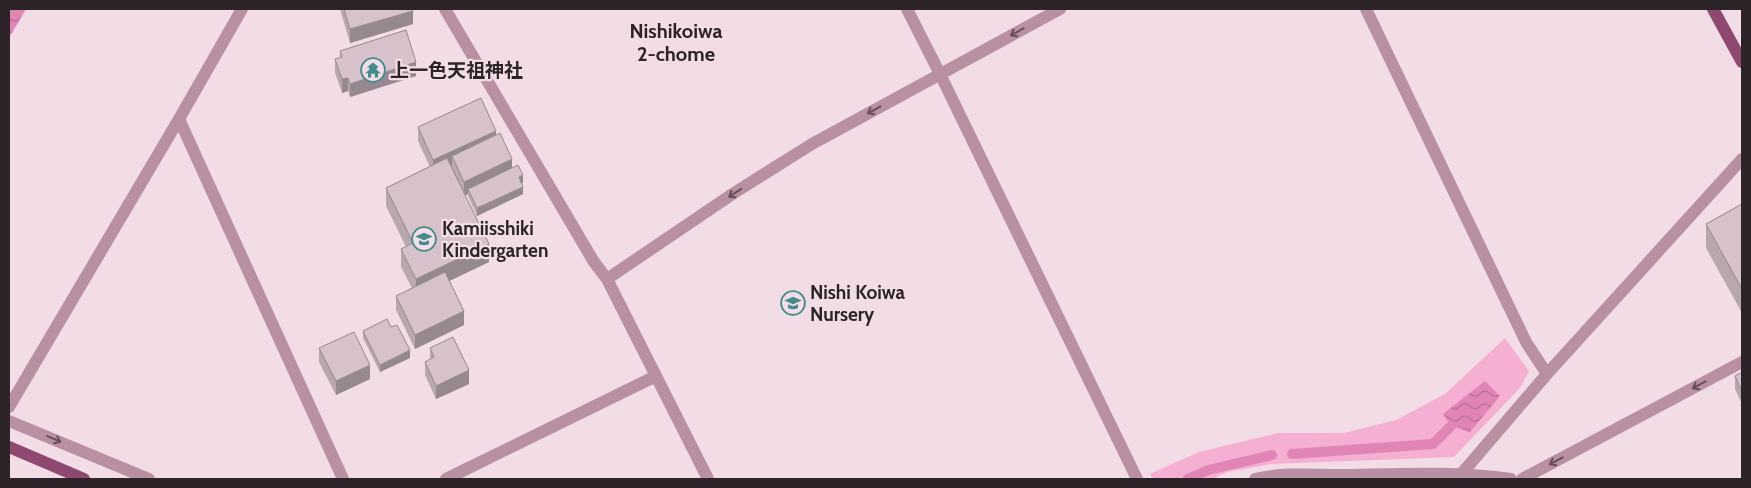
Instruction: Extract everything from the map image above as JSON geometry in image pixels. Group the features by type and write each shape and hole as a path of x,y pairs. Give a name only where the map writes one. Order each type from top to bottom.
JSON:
{"main road":[{"path":"1713,9 1742,62"},
{"path":"9,447 84,479"}],"street":[{"path":"9,407 242,9"},
{"path":"445,9 594,262 607,280 708,479"},
{"path":"907,9 1137,479"},
{"path":"607,280 734,193 812,144 1060,9"},
{"path":"1366,9 1526,342 1547,374"},
{"path":"179,119 343,479"},
{"path":"1459,477 1547,374 1742,159"},
{"path":"1522,479 1742,362"},
{"path":"446,479 656,376"},
{"path":"9,420 149,479"},
{"path":"1255,479 1290,476 1511,479"}],"shaded area":[{"path":"1505,338 1529,371 1520,388 1454,457 1271,464 1227,472 1212,479 1153,479 1150,474 1199,452 1278,433 1344,433 1396,420 1445,394"}],"water":[{"path":"9,9 26,9 9,38"},
{"path":"1485,381 1500,396 1470,432 1451,426 1443,414"}],"building":[{"path":"344,9 412,9 413,11 350,29"},
{"path":"406,30 416,62 350,84 348,78 342,79 335,59 342,57 340,51"},
{"path":"481,98 496,131 433,160 418,127"},
{"path":"500,133 512,159 464,182 452,156"},
{"path":"447,158 489,244 416,279 401,249 413,243 386,188"},
{"path":"518,165 523,175 519,177 523,187 477,208 468,189"},
{"path":"1742,204 1742,289 1706,224"},
{"path":"445,272 464,311 415,335 396,296"},
{"path":"387,319 391,327 397,325 410,350 380,365 363,331"},
{"path":"354,332 370,365 336,381 319,348"},
{"path":"453,337 469,370 436,386 425,362 434,357 430,348"},
{"path":"1742,372 1742,391 1735,376"}],"waterway":[{"path":"1292,454 1433,444 1451,426"},
{"path":"1188,479 1208,470 1272,455"}],"place":[{"name":"上一色天祖神社","path":"373,70"},
{"name":"Kamiisshiki Kindergarten","path":"424,239"},
{"name":"Nishi Koiwa Nursery","path":"793,303"}],"district":[{"name":"Nishikoiwa 2-chome","path":"676,42"}]}
